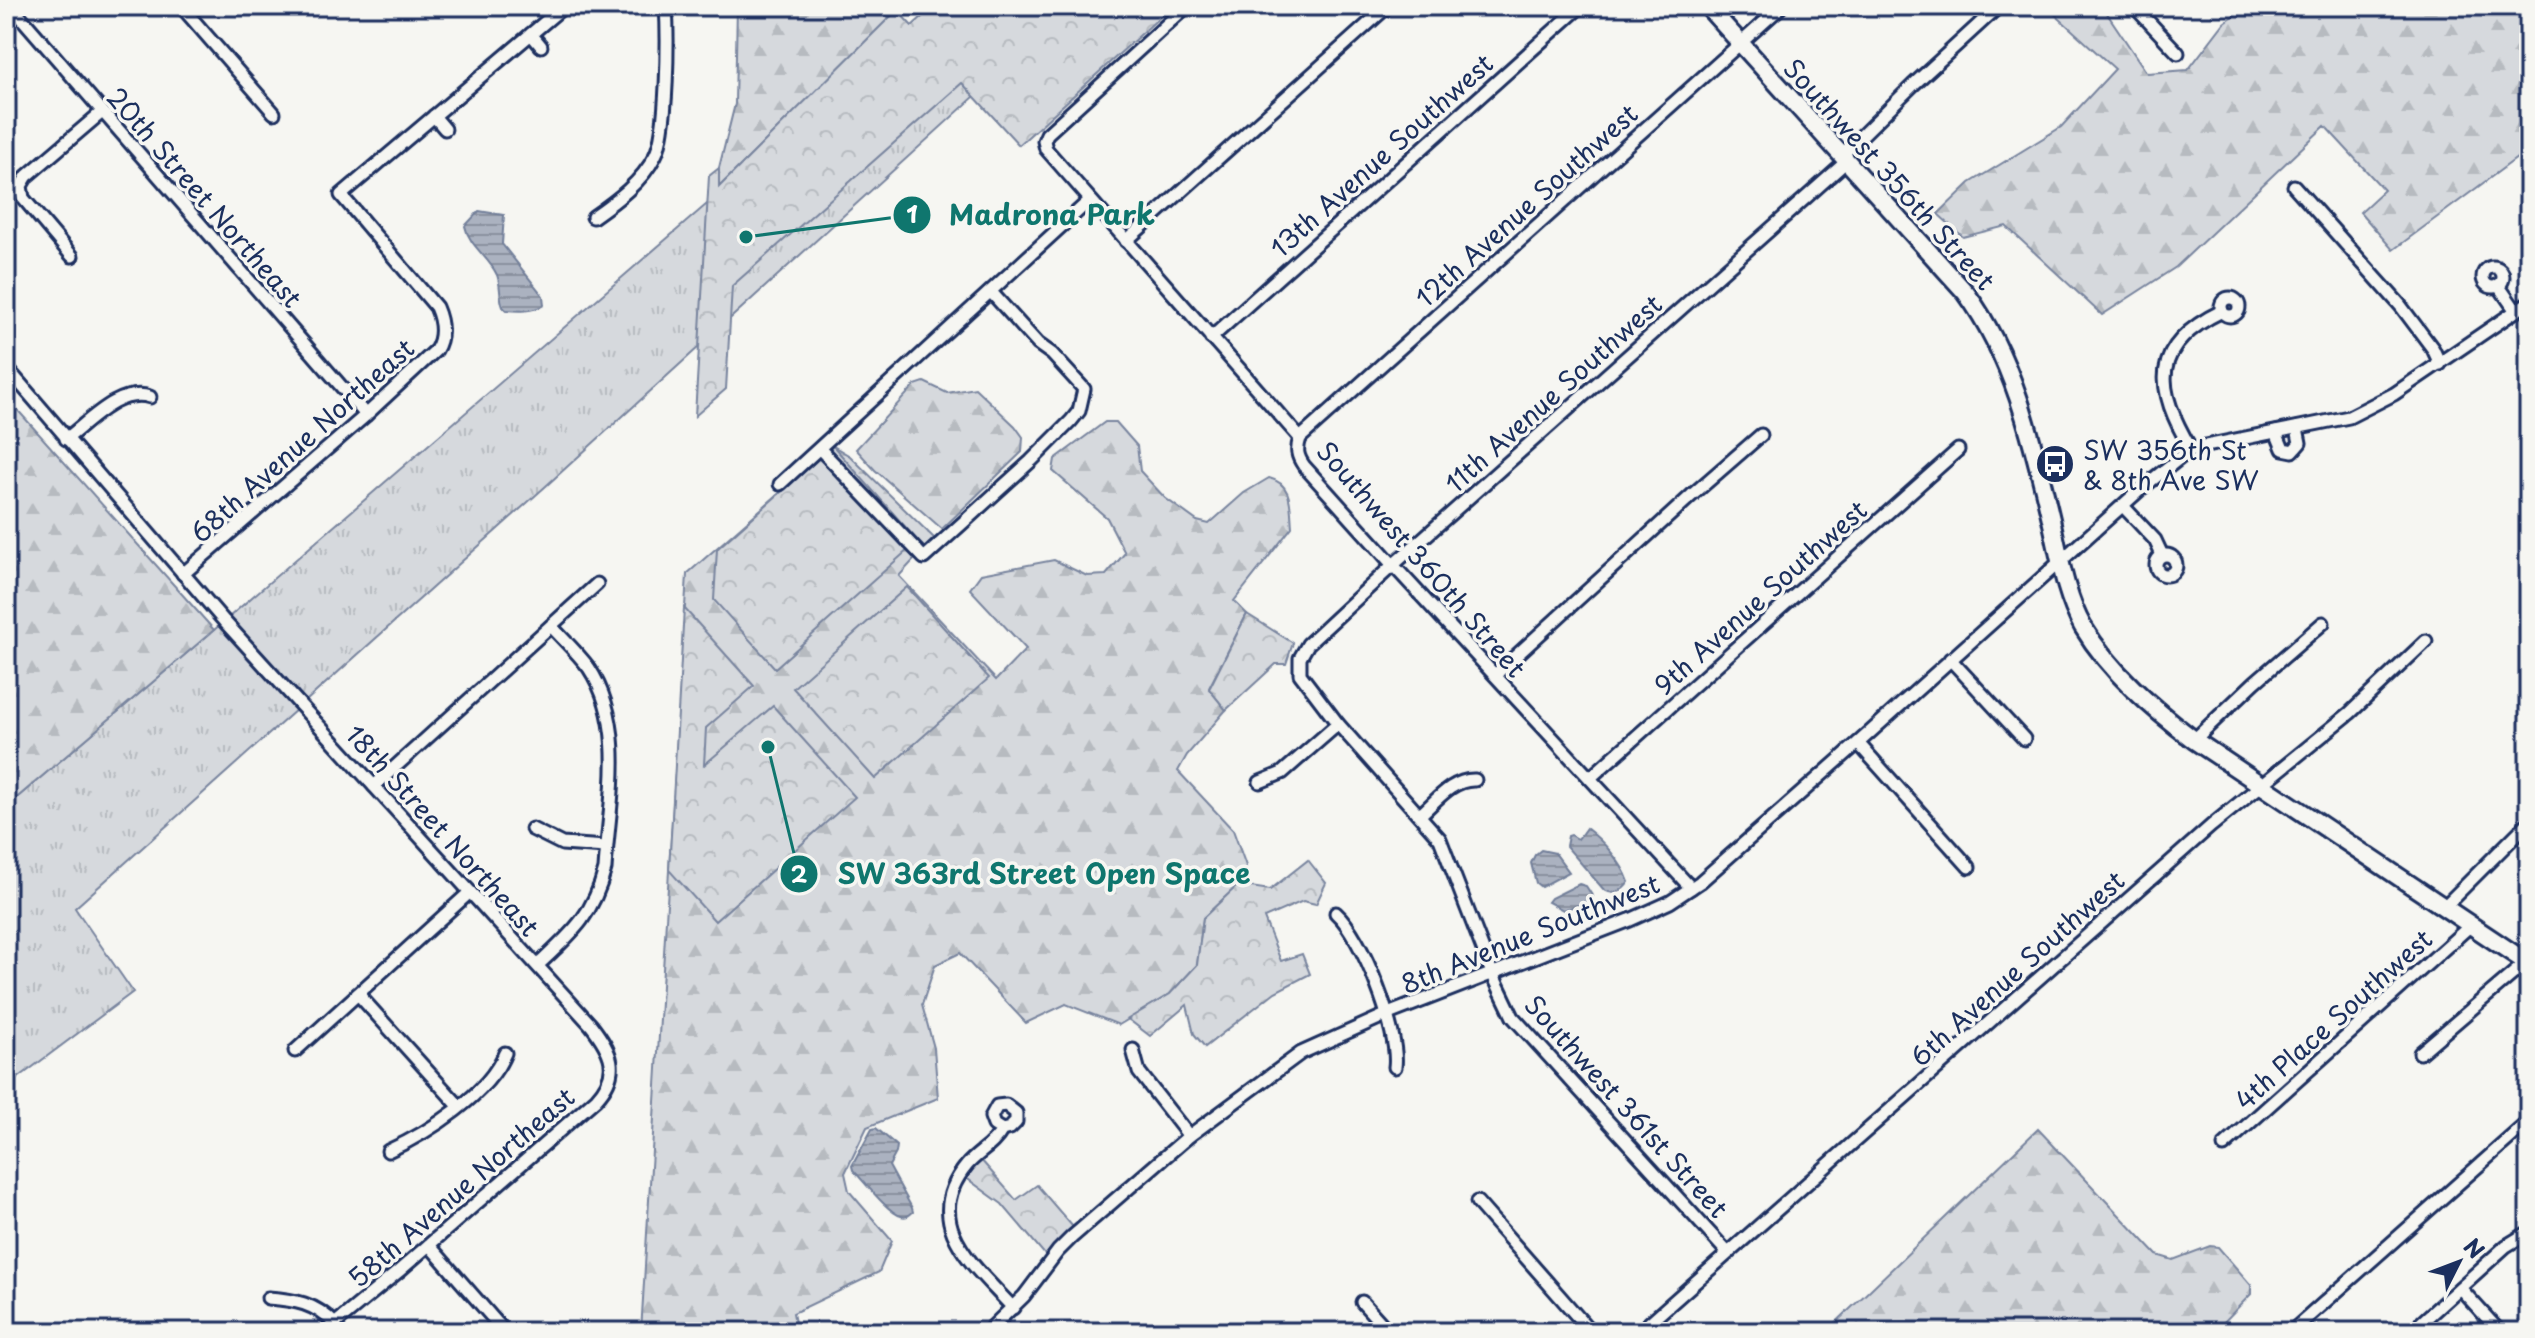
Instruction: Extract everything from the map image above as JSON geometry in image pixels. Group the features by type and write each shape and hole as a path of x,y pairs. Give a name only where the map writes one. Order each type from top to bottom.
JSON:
{"main road":[{"name":"Southwest 356th Street","path":"1707,6 1966,293 1994,336 2022,410 2060,562 2078,614 2092,640 2119,672 2151,705 2194,740 2528,962"}],"street":[{"path":"181,6 274,113"},
{"path":"445,129 434,116 564,6"},
{"path":"593,217 612,204 640,177 658,151 666,70 666,6"},
{"name":"Southwest 360th Street","path":"1187,6 1047,134 1044,141 1046,149 1300,438 1298,457 1304,466 1691,888"},
{"path":"1126,241 1388,6"},
{"name":"13th Avenue Southwest","path":"1211,338 1581,6"},
{"name":"12th Avenue Southwest","path":"1300,438 1782,6"},
{"name":"11th Avenue Southwest","path":"1299,666 1302,651 1308,644 1845,158 1913,85 1999,6"},
{"path":"2139,8 2178,53"},
{"name":"20th Street Northeast","path":"11,9 366,415"},
{"path":"531,34 541,46"},
{"path":"72,256 23,198 21,186 27,176 102,112"},
{"name":"68th Avenue Northeast","path":"183,574 431,357 440,344 441,321 436,307 341,195 434,116"},
{"path":"2294,186 2400,305 2440,364"},
{"path":"780,484 1090,200"},
{"path":"2498,285 2516,311"},
{"path":"820,449 924,558 1031,461 1079,411 1084,389 991,292"},
{"name":"8th Avenue Southwest","path":"987,1332 1013,1308 1058,1251 1189,1136 1301,1053 1388,1014 1630,920 1670,902 1691,888 2165,468 2191,449 2349,417 2394,394 2529,302"},
{"path":"2191,449 2171,411 2164,385 2165,369 2172,351 2181,341 2207,319 2222,311"},
{"name":"18th Street Northeast","path":"6,367 231,629 538,965 602,1039 612,1066"},
{"path":"66,439 116,402 141,394 150,397"},
{"path":"2276,432 2283,449 2293,451 2300,443 2297,428"},
{"path":"1495,675 1761,435"},
{"name":"9th Avenue Southwest","path":"1590,778 1958,450"},
{"path":"2123,506 2155,540 2162,555"},
{"path":"374,786 597,584"},
{"path":"2194,740 2323,623"},
{"path":"538,965 580,924 593,905 605,869 613,752 610,719 601,690 587,665 551,626"},
{"name":"6th Avenue Southwest","path":"1639,1332 2261,784 2350,713 2426,641"},
{"path":"1950,659 2024,739"},
{"name":"Southwest 361st Street","path":"1299,666 1307,686 1440,839 1492,973 1506,1005 1523,1031 1727,1252"},
{"path":"1260,782 1282,773 1338,724"},
{"path":"1858,743 1969,867"},
{"path":"1420,815 1455,784 1475,780"},
{"path":"2445,906 2529,822"},
{"path":"532,829 562,844 606,847"},
{"path":"295,1051 470,892"},
{"path":"1336,913 1353,933 1388,1014 1395,1067"},
{"name":"4th Place Southwest","path":"2224,1146 2472,924"},
{"path":"2420,1053 2528,962"},
{"path":"358,994 459,1106"},
{"path":"1133,1050 1139,1072 1189,1136"},
{"path":"388,1151 440,1123 492,1077 505,1053"},
{"name":"58th Avenue Northeast","path":"330,1328 596,1099 608,1084 612,1066"},
{"path":"2291,1332 2529,1121"},
{"path":"1002,1130 974,1158 951,1189 947,1215 949,1228 962,1250 1013,1308"},
{"path":"1477,1202 1591,1332"},
{"path":"2411,1332 2506,1246 2529,1232"},
{"path":"429,1245 501,1328 487,1332"},
{"path":"2460,1288 2500,1332"},
{"path":"268,1298 312,1305 330,1328"},
{"path":"1362,1302 1389,1332"}],"green space":[{"path":"737,6 910,6 901,15 896,11 718,188 719,168 735,104"},
{"path":"934,6 1172,6 1019,145 962,83 732,286 726,389 695,416 709,176 719,168 719,187 897,10 912,26"},
{"path":"1074,6 546,486 75,908 133,992 6,1087 6,807 920,20"},
{"path":"2054,6 2102,6 2147,73 2188,70 2224,23 2246,6 2529,6 2529,149 2393,250 2360,212 2384,190 2325,126 2176,267 2102,315 2006,226 1963,237 1938,214 1970,183 2061,127 2115,69 2050,10"},
{"path":"924,382 947,393 975,388 1023,437 1022,452 942,529 875,470 856,449 915,385"},
{"path":"14,406 214,630 6,807 6,413"},
{"path":"1105,422 1116,422 1137,446 1140,471 1165,498 1197,521 1209,524 1244,493 1269,478 1282,485 1289,497 1292,527 1234,601 1247,614 1209,688 1226,710 1187,755 1178,771 1233,830 1246,866 1238,885 1203,918 1197,965 1170,994 1119,1025 1066,1004 1026,1023 960,953 935,965 922,1005 934,1048 938,1098 867,1127 845,1173 849,1191 892,1241 879,1272 793,1313 797,1332 641,1332 687,574 833,446 850,456 934,538 899,576 996,680 1026,649 970,589 981,574 1054,560 1087,576 1106,575 1125,553 1107,518 1053,471 1055,459"},
{"path":"833,446 918,541 775,668 714,600 717,549"},
{"path":"907,587 989,678 875,779 793,688"},
{"path":"684,608 754,686 706,728 704,765 773,706 855,797 715,921 669,870"},
{"path":"1247,614 1293,643 1286,664 1276,664 1226,710 1209,689"},
{"path":"1308,860 1326,883 1316,904 1303,901 1264,918 1281,961 1302,954 1310,974 1275,992 1205,1047 1194,1034 1187,1005 1150,1036 1128,1019 1170,994 1197,965 1203,918 1238,885 1270,890"},
{"path":"2038,1129 2157,1255 2173,1260 2210,1246 2218,1247 2251,1285 2251,1294 2219,1327 2220,1332 1826,1332"},
{"path":"981,1160 1016,1200 1037,1185 1073,1227 1046,1256 1002,1204 965,1177"}],"shaded area":[{"path":"479,211 504,215 502,244 543,296 544,305 525,310 506,310 503,307 497,275 471,240 465,226"},
{"path":"1586,828 1605,845 1622,867 1629,882 1621,890 1611,893 1604,890 1566,846 1568,836 1578,839"},
{"path":"1541,850 1555,853 1569,872 1541,887 1536,883 1531,863"},
{"path":"1579,884 1586,886 1593,897 1592,901 1563,910 1548,902 1551,898"},
{"path":"876,1128 897,1146 889,1166 912,1208 913,1212 906,1216 889,1209 853,1170 852,1166 872,1129"}],"place":[{"name":"Madrona Park","path":"746,237"},
{"name":"SW 356th St & 8th Ave SW","path":"2055,464"},
{"name":"SW 363rd Street Open Space","path":"768,747"}]}
